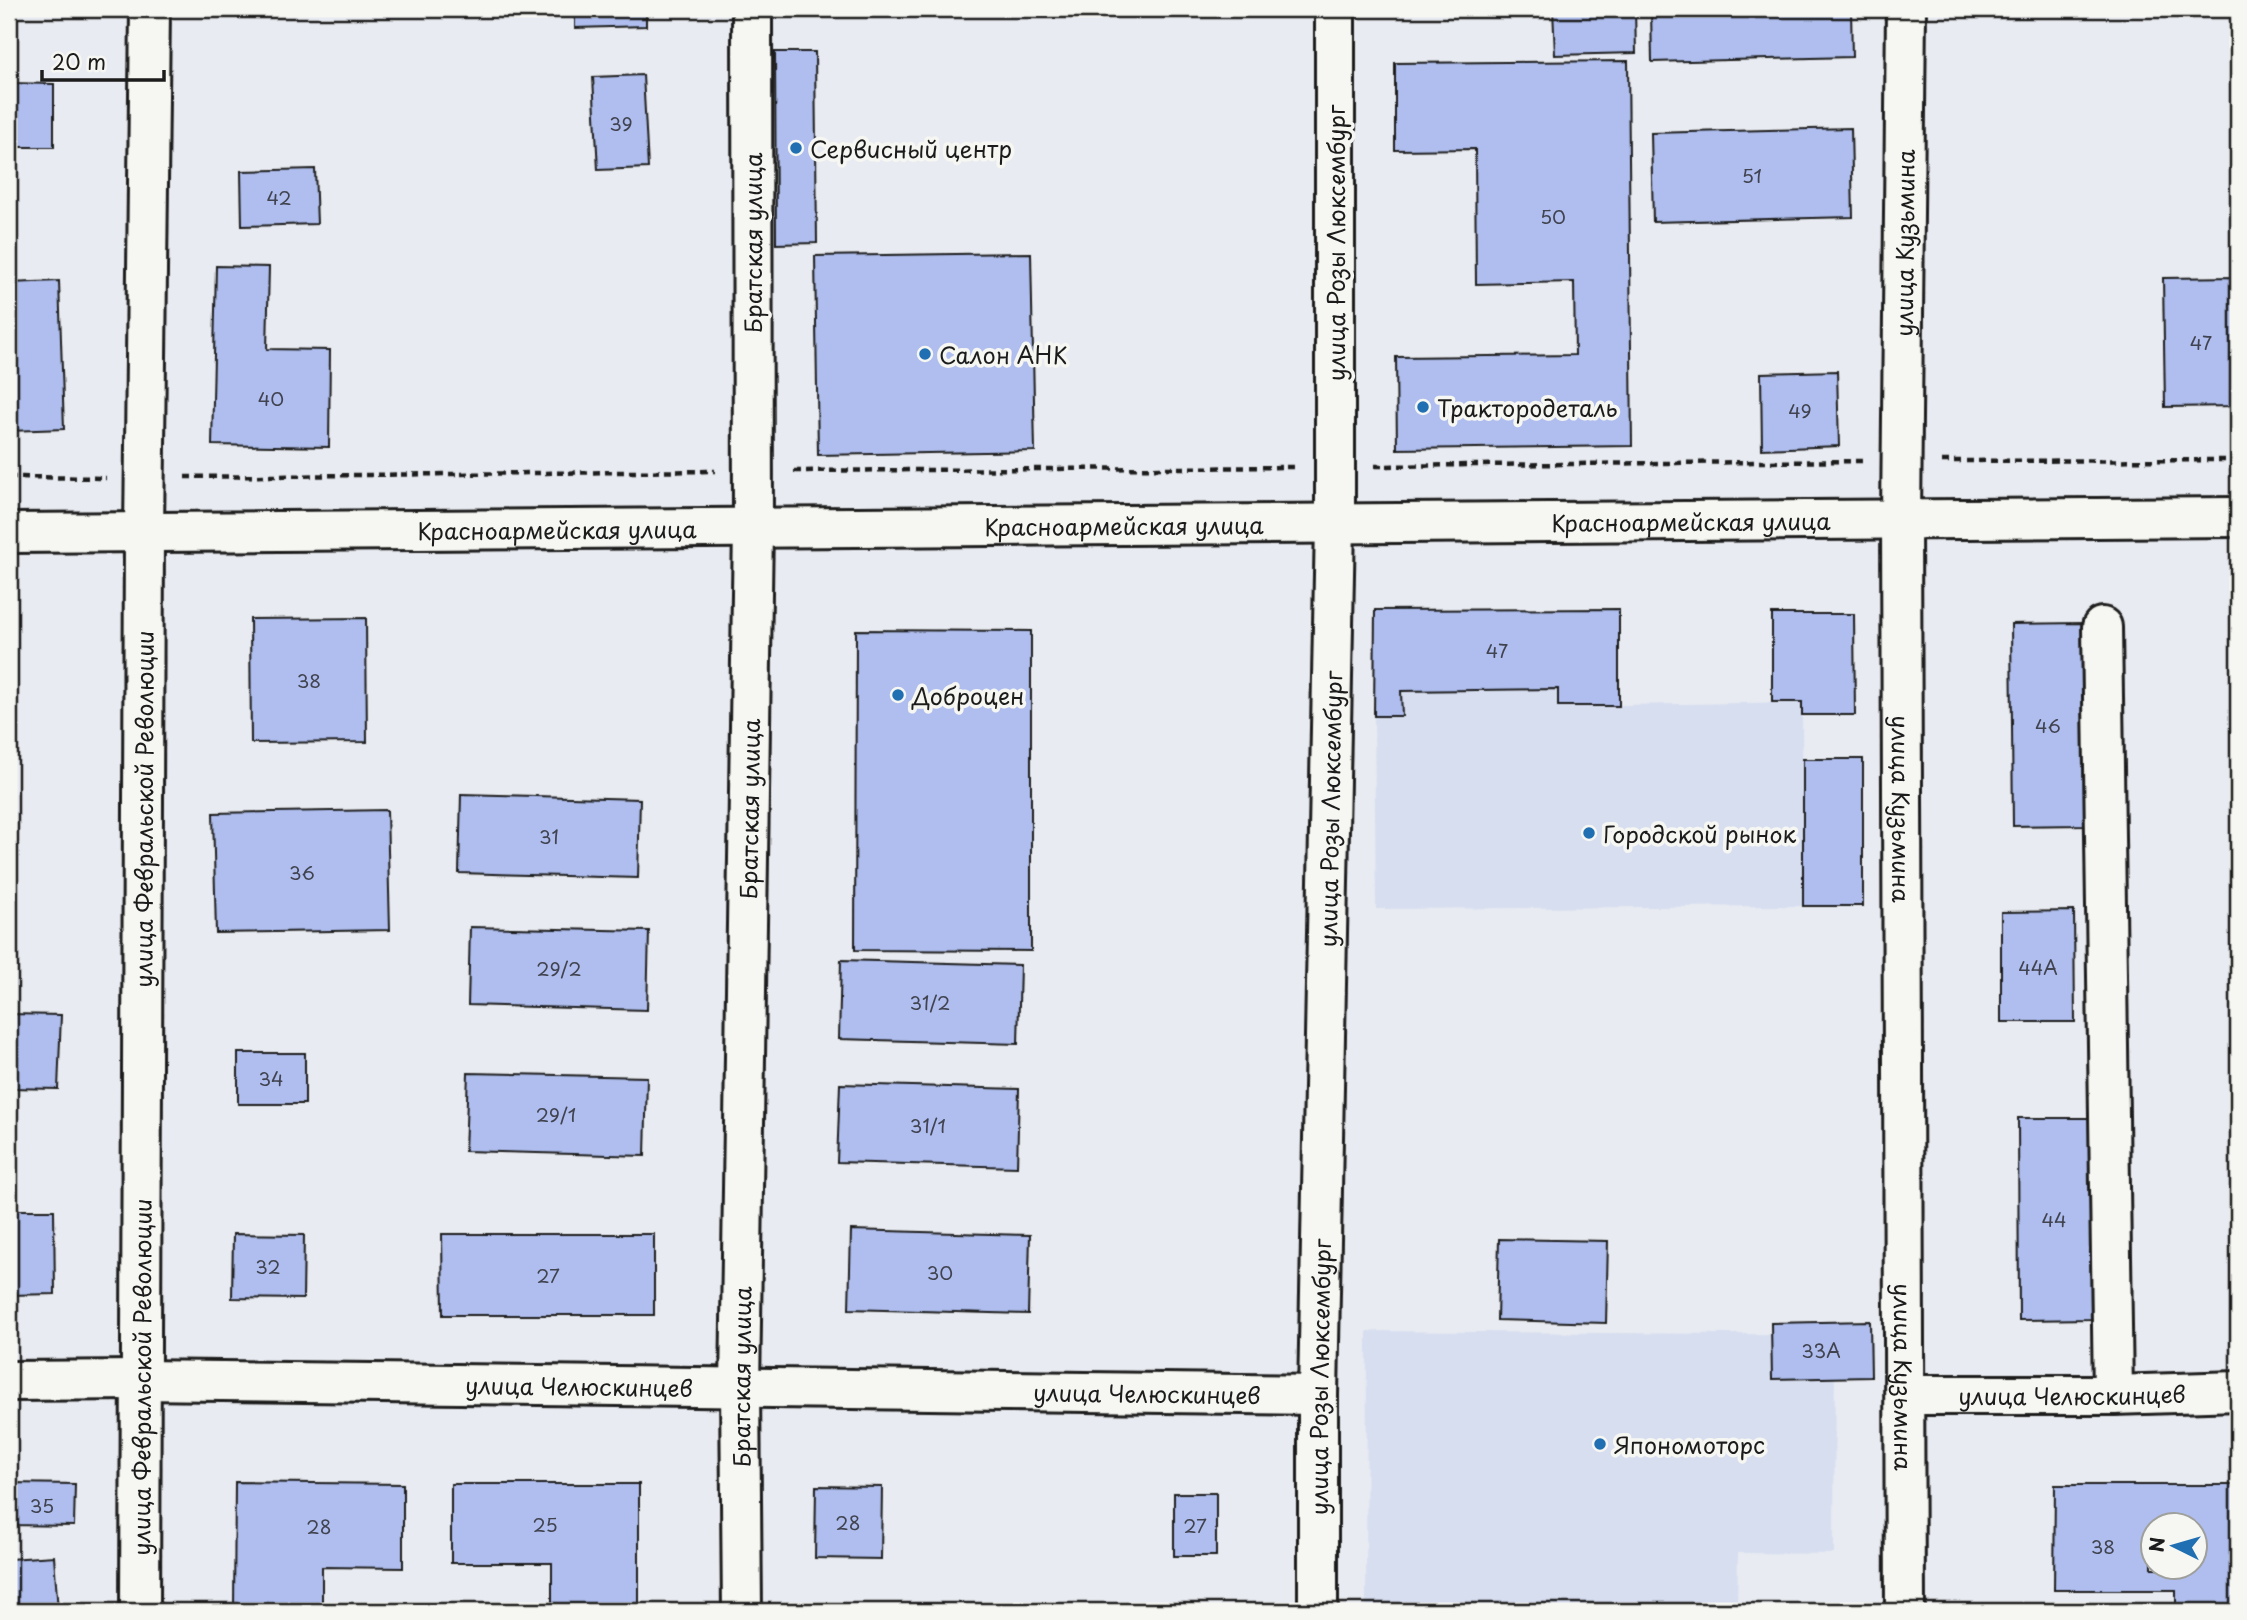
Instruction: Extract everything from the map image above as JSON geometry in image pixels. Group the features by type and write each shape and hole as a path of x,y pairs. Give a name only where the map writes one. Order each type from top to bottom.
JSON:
{"street":[{"name":"улица Февральской Революции","path":"140,1611 138,1380 150,9"},
{"name":"Братская улица","path":"742,1611 740,1388 753,527 752,9"},
{"name":"улица Розы Люксембург","path":"1318,1611 1318,1395 1335,523 1335,9"},
{"name":"улица Кузьмина","path":"1905,1611 1901,461 1906,9"},
{"name":"Красноармейская улица","path":"9,533 2238,517"},
{"path":"2102,627 2113,1395"},
{"name":"улица Челюскинцев","path":"9,1381 138,1380 1318,1395"},
{"name":"улица Челюскинцев","path":"1906,1395 2113,1395 2238,1391"}],"path":[{"path":"9,477 2238,460"}],"shaded area":[{"name":"Городской рынок","path":"1558,689 1559,706 1802,702 1803,906 1376,909 1374,716 1402,716 1401,691"},
{"name":"Япономоторс","path":"1367,1331 1835,1335 1834,1554 1738,1553 1737,1611 1366,1611"}],"building":[{"path":"575,9 646,9 646,26 575,28"},
{"path":"1553,9 1635,9 1636,53 1555,55"},
{"path":"1651,9 1851,9 1852,57 1652,62"},
{"name":"Сервисный центр","path":"775,52 815,52 817,243 776,244"},
{"path":"1628,61 1632,446 1397,449 1396,357 1575,355 1574,282 1476,284 1475,149 1395,150 1395,63"},
{"path":"643,75 648,168 598,170 593,77"},
{"path":"9,83 54,84 54,147 9,147"},
{"path":"1851,128 1853,217 1653,222 1651,133"},
{"path":"315,169 317,224 242,226 241,171"},
{"name":"Салон АНК","path":"1031,253 1035,451 818,455 815,256"},
{"path":"216,266 269,267 267,349 330,350 329,447 212,445"},
{"path":"2238,277 2238,406 2165,407 2163,278"},
{"path":"59,281 64,429 9,431 9,283"},
{"path":"1837,371 1839,446 1762,449 1761,373"},
{"path":"1619,609 1619,706 1558,706 1558,689 1401,691 1402,716 1374,716 1375,610"},
{"path":"1772,614 1854,614 1855,715 1802,715 1802,702 1772,702"},
{"path":"366,618 367,742 251,743 250,619"},
{"path":"2083,623 2085,825 2013,826 2011,624"},
{"path":"856,630 1031,631 1031,951 855,950"},
{"path":"1803,759 1863,759 1863,906 1803,906"},
{"path":"461,794 640,799 638,878 459,873"},
{"path":"387,810 390,930 216,933 213,813"},
{"path":"2074,911 2075,1022 2001,1022 2001,912"},
{"path":"470,927 649,931 647,1010 468,1005"},
{"path":"841,960 1020,965 1018,1044 839,1039"},
{"path":"9,1014 61,1015 58,1089 9,1088"},
{"path":"238,1053 305,1053 305,1104 238,1104"},
{"path":"468,1073 647,1077 645,1156 465,1151"},
{"path":"840,1084 1019,1089 1017,1167 837,1162"},
{"path":"2018,1118 2090,1118 2091,1319 2019,1320"},
{"path":"9,1210 54,1210 55,1294 9,1295"},
{"path":"851,1230 1030,1235 1028,1314 849,1309"},
{"path":"233,1234 304,1235 303,1299 232,1298"},
{"path":"442,1234 654,1234 654,1315 443,1315"},
{"path":"1499,1239 1608,1241 1606,1323 1497,1320"},
{"path":"1870,1321 1871,1377 1772,1379 1771,1323"},
{"path":"235,1482 403,1484 403,1568 322,1567 322,1611 234,1611"},
{"path":"9,1483 75,1484 74,1526 9,1525"},
{"path":"451,1484 639,1484 639,1611 552,1611 552,1563 451,1563"},
{"path":"2055,1485 2238,1485 2238,1611 2176,1611 2176,1590 2054,1590"},
{"path":"816,1486 882,1487 881,1559 815,1558"},
{"path":"1174,1493 1216,1493 1216,1556 1174,1556"},
{"path":"54,1556 58,1611 9,1611 9,1559"}],"place":[{"name":"Сервисный центр","path":"796,148"},
{"name":"Салон АНК","path":"925,354"},
{"name":"Трактородеталь","path":"1423,407"},
{"name":"Доброцен","path":"898,695"},
{"name":"Городской рынок","path":"1589,833"},
{"name":"Япономоторс","path":"1600,1444"}]}
